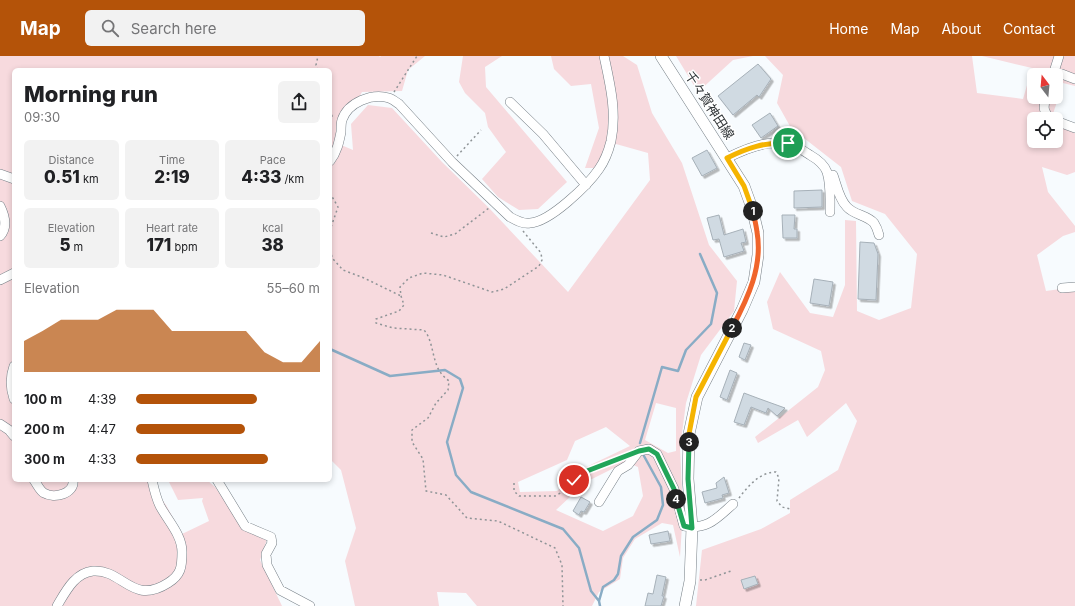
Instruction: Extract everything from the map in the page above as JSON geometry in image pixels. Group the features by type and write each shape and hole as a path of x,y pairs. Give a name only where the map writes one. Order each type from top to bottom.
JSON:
{"main road":[{"name":"千々賀神田線","path":"661,56 744,186 752,208 758,233 758,256 754,282 742,310 696,397 689,434 688,479 692,528 690,581 685,606"}],"street":[{"path":"332,157 337,150 342,120 348,111 355,104 365,99 376,96 390,98 399,104 452,162 510,217 520,223 541,221 556,211 586,185 600,168 611,142 614,114 612,91 604,56"},
{"path":"1055,68 1059,56"},
{"path":"1063,76 1075,79"},
{"path":"510,102 543,134 586,185"},
{"path":"1063,124 1075,128"},
{"path":"727,158 744,149 773,142 788,143 811,155 821,163 833,176 841,200 847,208 868,219 874,224 879,235"},
{"path":"827,171 831,189 830,212"},
{"path":"0,174 12,178"},
{"path":"0,206 4,214 6,225 0,236"},
{"path":"0,280 12,274"},
{"path":"1062,288 1075,288"},
{"path":"12,372 12,390"},
{"path":"0,424 12,433"},
{"path":"599,502 618,471 628,465 639,451 649,449 657,454 674,489 684,526 692,528 711,524 733,504"},
{"path":"35,482 43,493 52,496 62,495 71,490 74,482"},
{"path":"57,606 71,583 83,574 93,571 110,574 134,589 147,591 164,586 176,578 182,566 182,548 178,535 160,505 153,482"},
{"path":"218,482 245,526 271,537 272,542 266,554 267,565 280,590 310,606"}],"path":[{"path":"317,68 316,65 318,56"},
{"path":"390,98 417,56"},
{"path":"452,162 481,130"},
{"path":"332,196 338,207 332,224"},
{"path":"431,233 444,237 454,234 496,203"},
{"path":"520,223 522,231 541,253 542,260 539,266 504,290 492,292 443,275 423,273 409,278 400,287 404,305 399,311 376,319 376,322 393,328 424,330 428,334 437,367 448,381 448,390 436,403 428,418 412,430 412,442 423,459 426,491 446,495 468,518 498,521 555,548 562,565 563,606"},
{"path":"332,258 343,270 364,278 401,296"},
{"path":"514,483 514,491 519,496 555,496 564,491 574,480 587,471 639,451"},
{"path":"733,504 752,482 770,472 776,472 779,478 777,501 782,507 790,509"},
{"path":"690,581 705,580 731,571"}],"shaded area":[{"path":"0,56 425,56 408,70 402,91 362,92 334,142 353,150 351,124 368,105 392,108 568,292 650,180 648,153 616,144 598,168 585,168 599,128 591,84 571,86 554,69 551,56 623,56 637,65 652,113 682,163 709,245 737,281 734,311 701,355 686,403 680,448 683,510 680,557 673,525 662,523 635,539 623,558 620,579 599,592 592,606 477,606 466,593 437,592 439,606 355,606 345,561 356,528 341,470 332,461 332,68 12,68 12,482 149,482 166,505 182,534 209,521 202,501 203,498 178,500 169,482 209,482 215,487 247,530 267,539 260,560 282,606 0,606","holes":["656,403 676,408 676,451 668,453 645,440","606,427 630,446 580,470 557,491 520,492 518,482 567,460 575,441","626,462 638,467 643,496 633,516 603,531 556,510 586,482"]},
{"path":"463,56 502,56 485,67 486,87 567,182 538,209 519,210 498,197 482,179 506,152 488,127 485,113 465,93 459,82"},
{"path":"676,56 753,56 733,60 698,92"},
{"path":"765,56 972,56 977,93 1023,99 1027,85 1027,104 1056,104 1054,112 1027,112 1027,148 1063,148 1063,125 1075,132 1075,172 1067,175 1042,167 1048,192 1075,226 1075,232 1063,236 1037,255 1046,291 1075,287 1075,606 696,606 702,550 761,529 790,513 790,500 838,470 857,421 846,403 807,437 798,420 758,443 755,437 818,387 825,370 821,351 773,329 767,302 780,272 810,313 833,317 845,285 845,220 856,221 857,311 879,320 911,308 917,254 885,214 852,201 841,167 791,128 777,103 783,75"},
{"path":"982,56 1075,56 1075,86 1063,83 1063,68 1032,68"}],"building":[{"path":"758,64 771,79 759,97 757,95 733,115 718,96"},
{"path":"770,113 778,126 761,138 752,125"},
{"path":"707,150 717,168 702,176 692,158"},
{"path":"822,190 822,207 794,208 794,191"},
{"path":"719,215 724,235 743,229 746,242 741,243 744,251 724,257 719,239 713,240 707,218"},
{"path":"782,215 795,215 794,229 797,229 797,238 783,238"},
{"path":"860,242 874,243 878,254 876,300 858,299"},
{"path":"814,279 833,282 829,306 810,303"},
{"path":"744,343 751,345 745,360 739,357"},
{"path":"730,370 737,373 727,400 720,397"},
{"path":"744,393 785,408 777,416 768,408 766,413 751,407 744,425 734,422"},
{"path":"724,477 729,493 722,495 723,498 705,503 702,492 717,488 716,483"},
{"path":"581,497 590,502 584,512 581,511 579,515 573,511"},
{"path":"668,531 670,541 651,544 649,535"},
{"path":"657,575 666,577 662,596 664,596 661,606 645,606 648,593 653,594"},
{"path":"755,576 758,584 744,589 741,580"}],"waterway":[{"path":"640,443 662,367 678,371 686,350 711,324 717,293 700,254"},
{"path":"332,350 390,376 445,370 460,379 463,388 447,442 456,475 471,492 563,529 579,548 591,591 599,601"},
{"path":"600,606 599,601 603,587 614,580 618,574 621,556 633,537 657,520 663,505 661,487 644,456"}],"route":[{"path":"574,480 587,471 639,451 649,449 657,454 674,489 684,526 692,528 688,479 689,434 696,397 742,310 754,282 758,256 758,233 752,208 744,186 727,158 744,149 773,142 788,143"}]}
